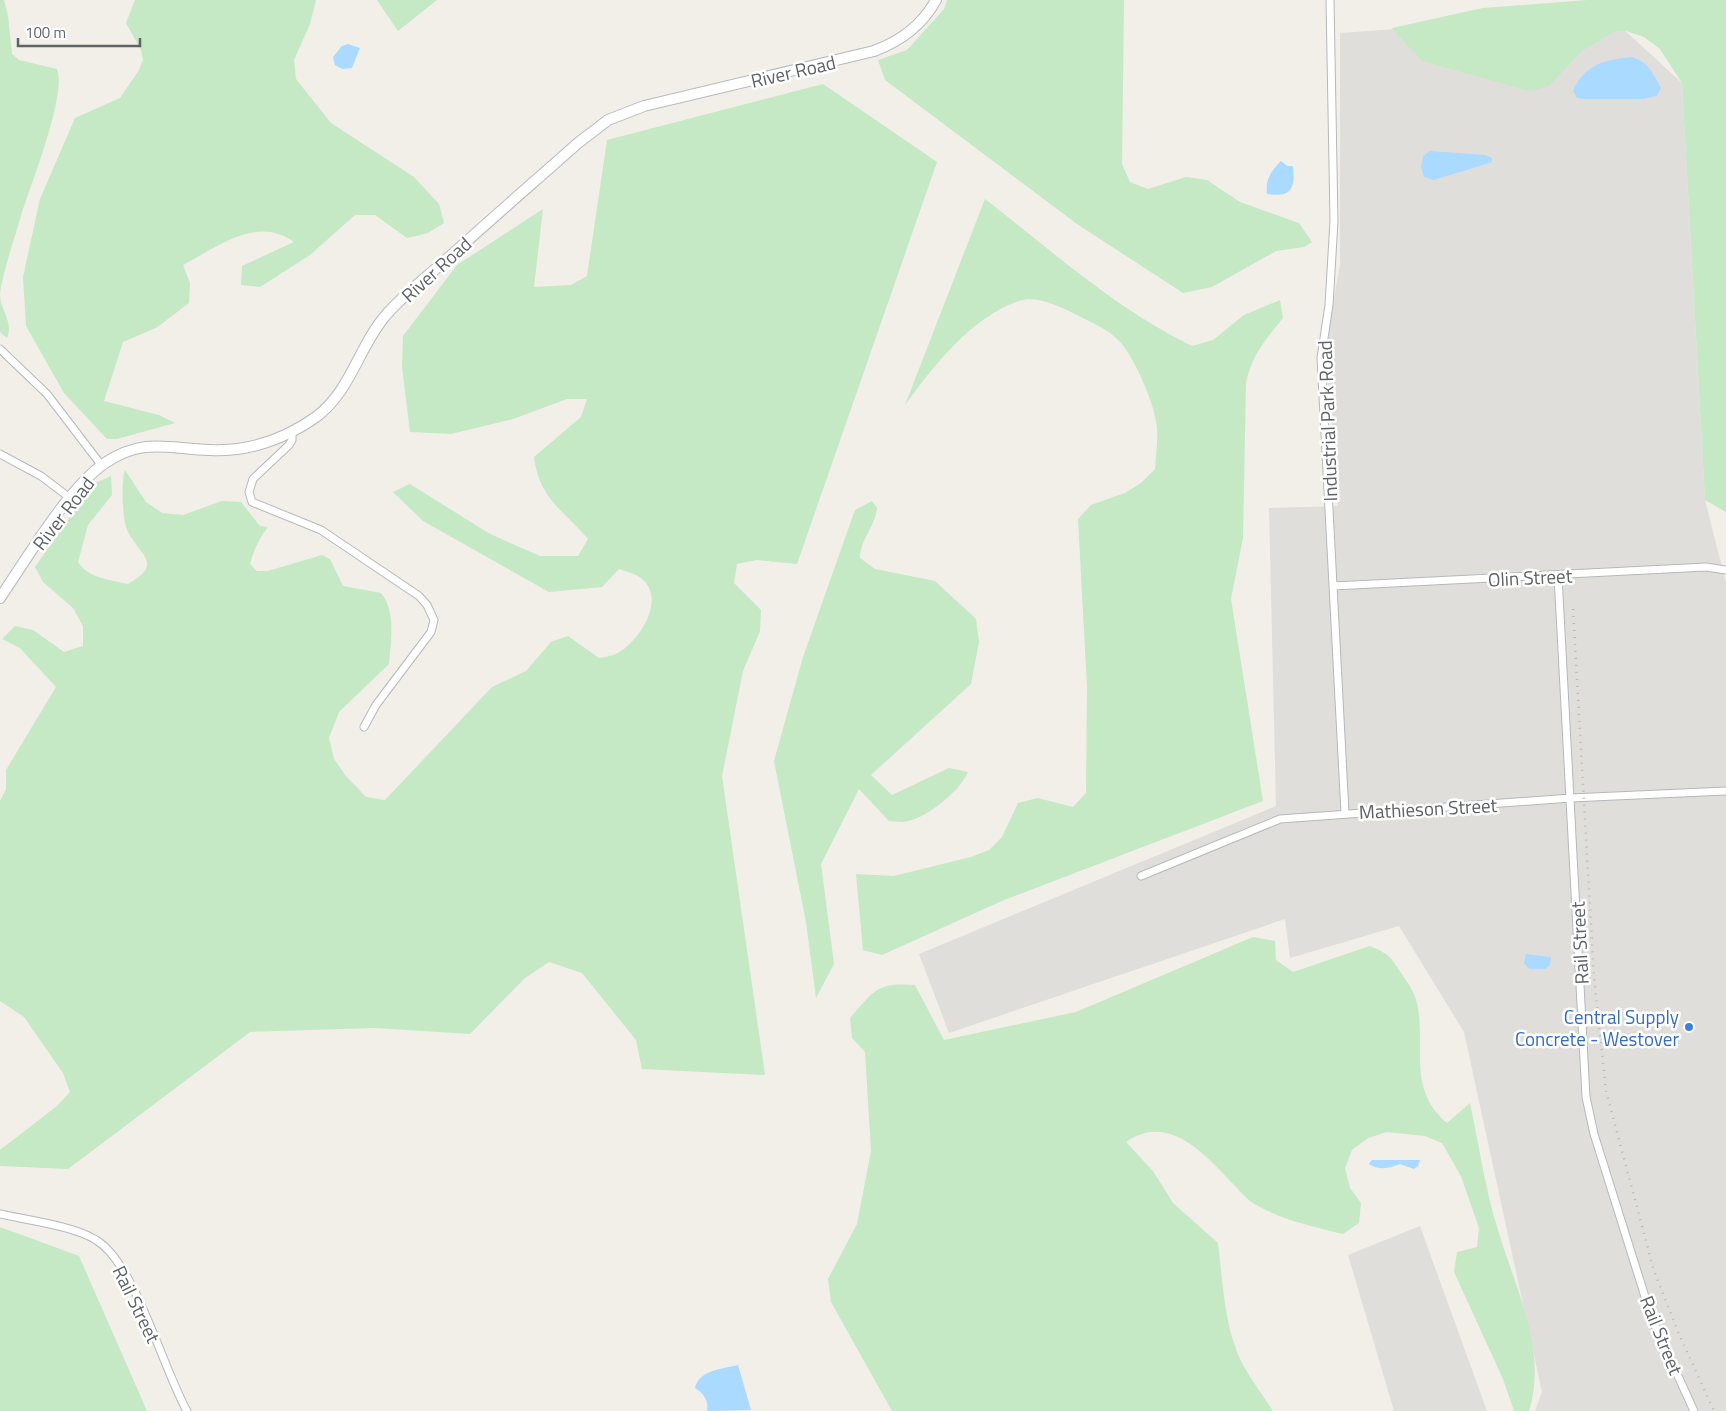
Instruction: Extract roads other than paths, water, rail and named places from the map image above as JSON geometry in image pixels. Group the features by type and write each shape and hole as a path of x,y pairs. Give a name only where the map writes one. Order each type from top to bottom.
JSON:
{"street":[{"name":"River Road","path":"0,598 70,498 102,466 138,448 156,445 210,450 240,449 270,442 292,432 316,417 336,398 386,315 592,130 608,120 644,106 851,58 892,44 915,28 930,11 936,0"},
{"name":"Industrial Park Road","path":"1330,0 1334,221 1330,296 1321,358 1345,813"},
{"path":"0,349 47,394 102,466"},
{"path":"292,432 292,440 289,445 254,479 249,492 252,502 308,524 348,546 419,596 427,604 434,620 431,632 376,705 364,727"},
{"path":"0,454 41,476 70,498"},
{"name":"Olin Street","path":"1333,586 1706,567 1726,570"},
{"name":"Rail Street","path":"1558,576 1588,1111 1652,1318 1694,1411"},
{"name":"Mathieson Street","path":"1141,876 1280,819 1571,798 1726,791"},
{"name":"Rail Street","path":"0,1214 84,1234 108,1250 131,1286 187,1411"}],"water":[{"path":"348,44 360,48 352,68 342,69 335,65 333,57 342,46"},
{"path":"1632,57 1646,65 1653,73 1661,88 1657,96 1643,99 1577,98 1573,91 1583,75 1590,69 1604,62"},
{"path":"1430,151 1485,155 1492,158 1492,162 1434,180 1424,177 1421,167 1423,156"},
{"path":"1281,161 1287,166 1293,166 1292,186 1287,193 1267,194 1267,184 1270,176 1274,168"},
{"path":"1526,954 1551,957 1550,965 1545,969 1529,969 1524,963"},
{"path":"1372,1160 1420,1160 1418,1166 1414,1169 1400,1164 1388,1168 1377,1168 1369,1164"},
{"path":"738,1365 751,1410 707,1411 705,1397 695,1388 697,1382 701,1377 712,1371"}],"railway":[{"path":"1573,609 1594,977 1606,1091 1654,1271 1679,1334 1714,1411"}],"place":[{"name":"Central Supply Concrete - Westover","path":"1689,1027"}]}
